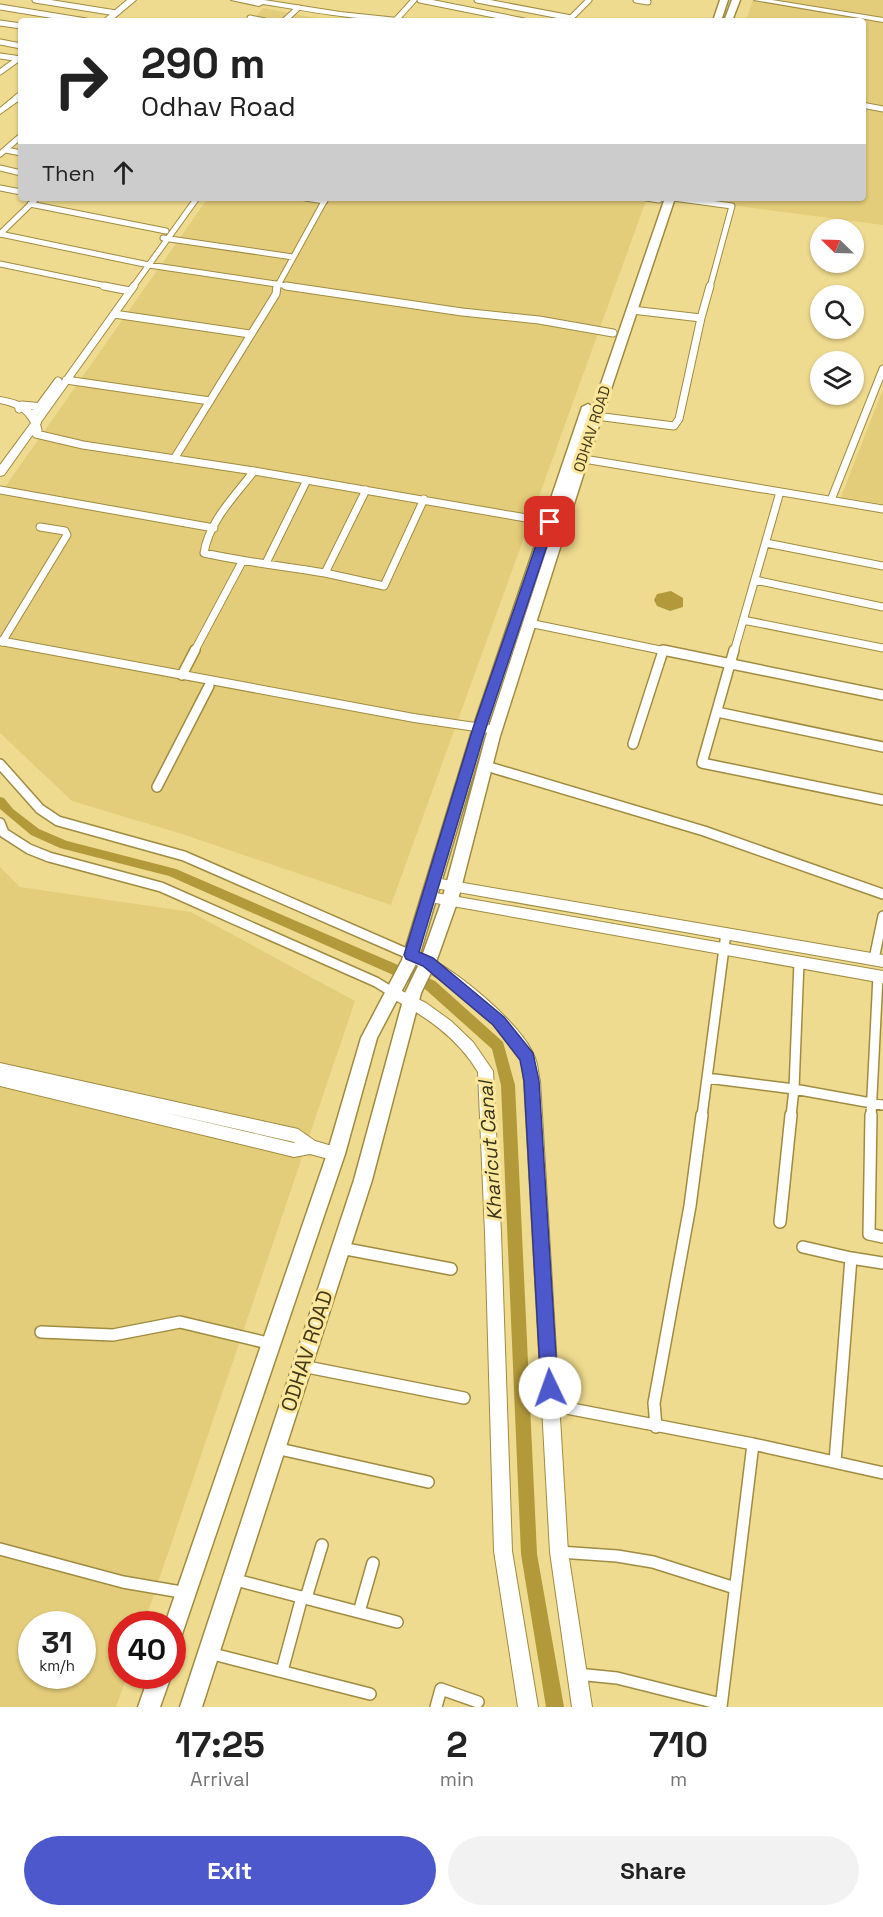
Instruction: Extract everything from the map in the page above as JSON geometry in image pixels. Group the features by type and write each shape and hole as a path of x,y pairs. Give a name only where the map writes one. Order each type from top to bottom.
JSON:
{"main road":[{"path":"718,18 724,0"},
{"path":"729,18 736,0"},
{"name":"ODHAV ROAD","path":"577,458 596,416 632,310 661,201"},
{"name":"ODHAV ROAD","path":"192,1707 363,1180 411,958 432,890 556,523 613,333 661,201"},
{"name":"ODHAV ROAD","path":"181,1611 336,1154 369,1038 428,962 452,893 486,766 487,732 529,623 556,523"},
{"path":"149,1707 155,1689"}],"street":[{"path":"4,0 0,5 68,18"},
{"path":"35,0 116,13"},
{"path":"110,18 134,0"},
{"path":"114,18 134,0"},
{"path":"235,0 359,18"},
{"path":"250,0 297,9 371,18"},
{"path":"399,18 414,0"},
{"path":"420,0 509,18"},
{"path":"477,0 560,18"},
{"path":"571,18 589,0"},
{"path":"636,0 648,2"},
{"path":"758,0 883,18"},
{"path":"783,0 883,18"},
{"path":"39,13 52,3"},
{"path":"287,18 297,9"},
{"path":"0,22 18,25"},
{"path":"0,42 18,45"},
{"path":"0,56 18,59"},
{"path":"0,72 18,60"},
{"path":"0,111 18,96"},
{"path":"866,106 883,108"},
{"path":"0,154 18,139"},
{"path":"6,150 18,152"},
{"path":"0,168 18,171"},
{"path":"0,188 18,191"},
{"path":"0,234 34,201"},
{"path":"0,473 36,417 146,264 188,201"},
{"path":"165,236 194,201"},
{"path":"174,459 276,294 277,285 324,201"},
{"path":"596,416 676,425 679,419 701,318 732,206 688,201"},
{"path":"30,204 165,236 293,257"},
{"path":"0,234 146,264 462,312 539,320 613,333"},
{"path":"0,264 127,290"},
{"path":"0,462 66,380 114,314 127,290"},
{"path":"632,310 701,318"},
{"path":"114,314 250,334"},
{"path":"831,500 883,369"},
{"path":"66,380 210,401"},
{"path":"0,400 21,407 36,417"},
{"path":"0,405 21,407 36,417"},
{"path":"36,417 36,434 50,438 424,499 556,523"},
{"path":"577,458 883,509"},
{"path":"254,471 214,528 204,546 204,553 242,562 266,563 325,573 384,586 424,499"},
{"path":"266,563 307,480"},
{"path":"0,490 214,528"},
{"path":"325,573 366,490"},
{"path":"780,492 702,763 883,800"},
{"path":"1,644 67,535 65,531 40,527"},
{"path":"766,543 883,566"},
{"path":"182,675 242,562"},
{"path":"755,580 883,607"},
{"path":"744,620 883,648"},
{"path":"529,623 883,695"},
{"path":"1,644 487,732"},
{"path":"1,644 209,686 487,732"},
{"path":"633,744 663,651"},
{"path":"157,787 209,686"},
{"path":"717,712 883,747"},
{"path":"0,764 40,809 58,821 184,856 411,958 428,962 499,1021 528,1058 532,1081 559,1552 582,1707"},
{"path":"486,766 704,831 883,894"},
{"path":"0,823 4,833 39,853 161,886 404,993 475,1051 484,1071 493,1233 503,1551 528,1707"},
{"path":"432,890 726,933 879,960 883,916"},
{"path":"452,893 724,949 880,977 872,1102 869,1234 883,1237"},
{"path":"656,1427 654,1403 690,1206 726,933"},
{"path":"780,1222 794,1089 799,962"},
{"path":"0,1069 298,1137 310,1147 336,1154"},
{"path":"707,1078 794,1089 883,1105"},
{"path":"0,1080 294,1150 310,1147"},
{"path":"803,1247 883,1263"},
{"path":"341,1248 451,1269"},
{"path":"835,1462 851,1257"},
{"path":"41,1332 113,1335 180,1323 273,1344"},
{"path":"302,1366 464,1398"},
{"path":"551,1406 753,1444 883,1473"},
{"path":"576,1674 617,1678 721,1706 753,1444"},
{"path":"276,1448 428,1482"},
{"path":"282,1671 322,1545"},
{"path":"0,1549 123,1582 187,1593"},
{"path":"559,1552 617,1556 653,1562 735,1588"},
{"path":"359,1612 373,1563"},
{"path":"232,1579 397,1622"},
{"path":"209,1653 370,1694"},
{"path":"436,1707 441,1689 478,1702"}],"shaded area":[{"path":"753,0 883,0 883,225 864,223 864,219 837,219 699,201 866,201 866,18 747,18"},
{"path":"263,8 315,18 255,18"},
{"path":"206,201 646,201 391,905 182,834 72,801 0,733 0,494"},
{"path":"883,389 883,504 841,497"},
{"path":"671,591 683,598 683,607 670,611 657,606 654,600 657,594"},
{"path":"0,867 20,887 191,912 355,1001 148,1611 108,1611 108,1689 122,1689 116,1707 0,1707"}],"waterway":[{"name":"Kharicut Canal","path":"0,801 9,812 35,832 64,845 172,872 430,985 498,1046 508,1085 529,1554 555,1707"}],"route":[{"path":"550,522 480,728 435,883 411,955 428,962 499,1021 528,1058 532,1081 550,1388"}]}
